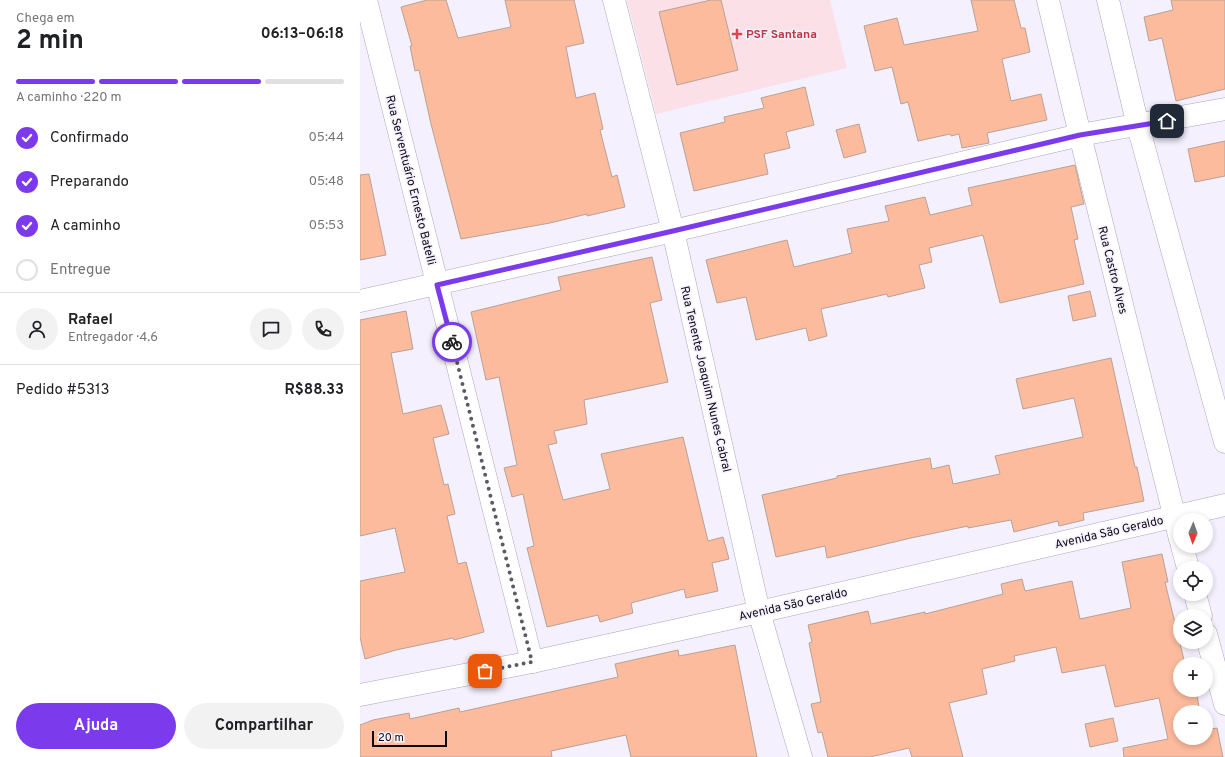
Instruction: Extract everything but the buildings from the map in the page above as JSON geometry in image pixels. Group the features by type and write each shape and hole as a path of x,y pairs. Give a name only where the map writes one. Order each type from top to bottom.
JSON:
{"street":[{"name":"Rua Serventuário Ernesto Batelli","path":"366,0 532,662"},
{"name":"Rua Tenente Joaquim Nunes Cabral","path":"614,0 673,231 759,612 800,757"},
{"name":"Rua Castro Alves","path":"1048,0 1173,514"},
{"path":"1108,0 1138,126 1225,442"},
{"path":"360,301 673,231 1080,135 1138,126 1225,109"},
{"name":"Avenida São Geraldo","path":"1194,513 1225,505"},
{"name":"Avenida São Geraldo","path":"360,696 532,662 1173,518"},
{"path":"1210,649 1225,704"}],"shaded area":[{"name":"PSF Santana","path":"627,0 830,0 847,68 656,114"}],"way so far":[{"path":"452,342 532,662 485,671"}],"place":[{"name":"PSF Santana","path":"737,34"}],"route":[{"path":"452,342 437,285 1080,135 1167,121"}]}
